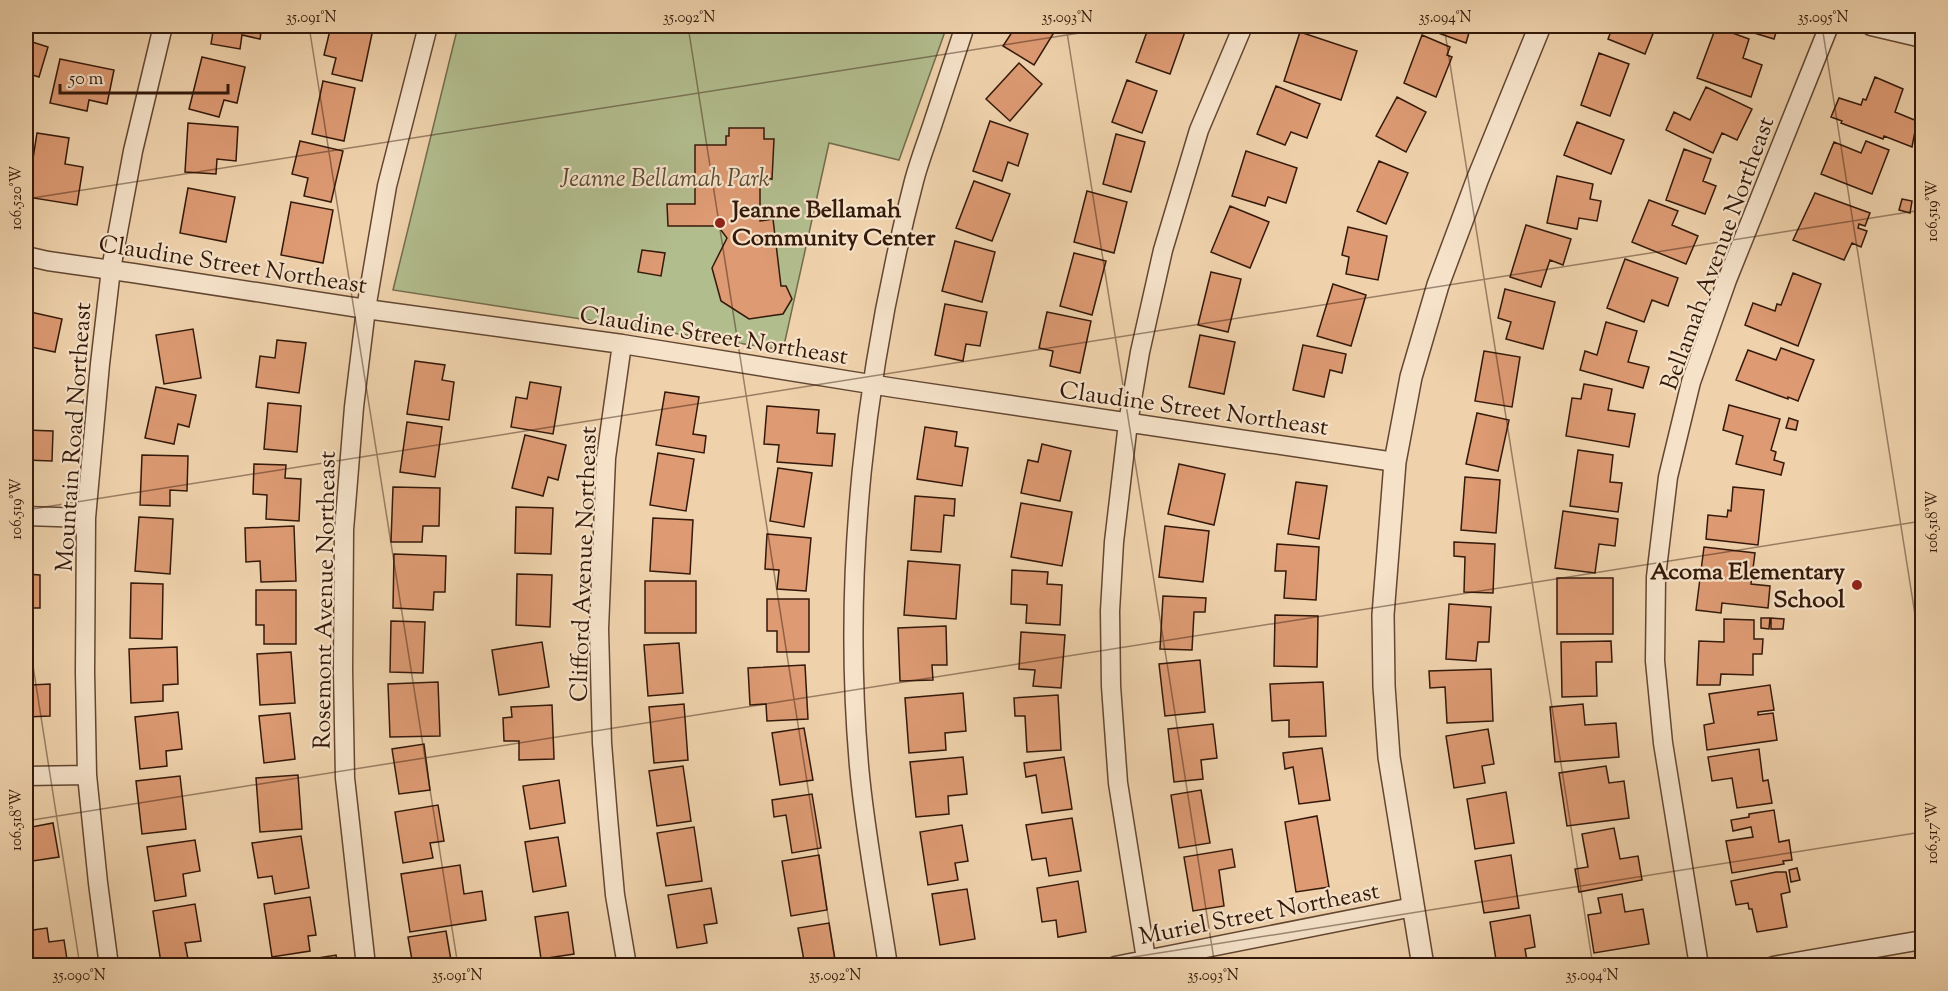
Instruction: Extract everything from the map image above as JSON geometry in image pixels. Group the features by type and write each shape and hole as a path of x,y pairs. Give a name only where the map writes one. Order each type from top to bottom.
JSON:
{"street":[{"name":"Mountain Road Northeast","path":"109,966 87,775 86,518 111,270 133,151 163,26"},
{"name":"Rosemont Avenue Northeast","path":"366,966 345,778 344,530 354,407 366,309 387,186 428,26"},
{"path":"888,966 867,837 859,766 855,688 857,530 873,384 887,298 915,179 965,26"},
{"path":"1146,959 1118,783 1111,686 1110,611 1114,542 1128,423 1140,352 1163,250 1199,130 1243,26"},
{"path":"1423,966 1389,757 1384,686 1383,615 1395,462 1411,377 1438,285 1539,26"},
{"name":"Bellamah Avenue Northeast","path":"1700,966 1663,743 1655,661 1656,577 1668,477 1691,382 1727,280 1829,26"},
{"path":"1871,26 1923,38"},
{"name":"Claudine Street Northeast","path":"26,256 366,309 621,344 1395,462"},
{"name":"Clifford Avenue Northeast","path":"621,344 606,458 599,629 602,743 608,818 615,895 627,966"},
{"path":"26,516 86,518"},
{"path":"26,776 87,775"},
{"name":"Muriel Street Northeast","path":"1115,966 1413,907"},
{"path":"1773,966 1923,940"}],"green space":[{"name":"Jeanne Bellamah Park","path":"458,26 947,26 899,160 829,143 783,350 393,290"}],"building":[{"path":"214,26 262,26 260,39 242,35 240,49 211,44"},
{"path":"331,26 373,29 362,81 332,74 336,58 324,55"},
{"path":"1016,26 1058,26 1034,65 1003,46"},
{"path":"1149,26 1187,26 1170,74 1136,62"},
{"path":"1432,26 1471,26 1466,43 1430,30"},
{"path":"1613,26 1656,26 1645,54 1608,39"},
{"path":"1731,26 1778,26 1774,39"},
{"path":"1716,27 1749,39 1743,58 1762,65 1751,97 1697,78"},
{"path":"1300,32 1357,51 1341,100 1284,81"},
{"path":"1422,35 1450,47 1447,55 1452,57 1436,97 1404,83"},
{"path":"26,40 48,47 39,77 26,73"},
{"path":"1599,53 1629,64 1610,116 1581,105"},
{"path":"202,57 245,67 237,103 224,100 219,117 189,109"},
{"path":"60,59 114,70 107,104 89,100 87,111 50,103"},
{"path":"1019,63 1042,84 1010,121 986,99"},
{"path":"1875,77 1903,89 1895,112 1917,121 1912,147 1884,136 1883,139 1831,117 1839,98 1861,105 1863,99 1866,100"},
{"path":"1127,80 1157,91 1142,133 1112,122"},
{"path":"323,81 355,88 344,141 312,134"},
{"path":"1276,86 1320,104 1307,138 1291,132 1285,145 1257,134"},
{"path":"1706,87 1752,109 1737,140 1722,133 1713,153 1666,130 1674,112 1690,120"},
{"path":"1397,97 1426,112 1406,152 1376,136"},
{"path":"990,121 1028,134 1018,166 1008,162 1002,181 973,171"},
{"path":"1577,122 1624,140 1611,174 1564,155"},
{"path":"188,123 238,127 236,161 217,159 216,174 185,172"},
{"name":"Jeanne Bellamah Community Center","path":"729,128 764,128 764,139 774,139 772,179 760,177 760,221 773,219 781,286 786,286 792,299 783,314 749,319 721,301 712,268 727,238 718,226 668,226 667,204 695,204 695,145 726,145"},
{"path":"37,133 69,138 65,164 83,167 77,205 27,197"},
{"path":"1116,134 1145,142 1131,192 1103,184"},
{"path":"300,141 343,151 331,202 304,196 308,178 292,174"},
{"path":"1866,141 1889,150 1872,194 1821,174 1834,142 1861,153"},
{"path":"1684,149 1711,159 1703,181 1716,186 1705,214 1666,200"},
{"path":"1246,151 1297,168 1286,203 1268,197 1265,206 1232,196"},
{"path":"1379,161 1408,173 1386,224 1357,211"},
{"path":"1557,176 1593,184 1590,199 1601,201 1597,221 1579,218 1577,229 1547,223"},
{"path":"974,181 1010,194 992,241 956,228"},
{"path":"188,188 235,197 226,242 180,233"},
{"path":"1087,191 1127,202 1114,253 1074,242"},
{"path":"1815,193 1870,213 1865,226 1859,224 1858,228 1867,231 1861,247 1852,243 1844,260 1793,240"},
{"path":"1902,199 1912,201 1910,213 1899,210"},
{"path":"1649,200 1678,211 1672,225 1698,236 1686,264 1632,242"},
{"path":"291,202 333,210 323,263 281,255"},
{"path":"1230,206 1269,222 1250,268 1211,252"},
{"path":"1526,225 1571,239 1563,265 1550,260 1541,287 1510,277"},
{"path":"1348,227 1387,236 1378,280 1346,274 1349,257 1342,255"},
{"path":"955,241 995,252 982,302 942,291"},
{"path":"642,250 665,253 661,276 638,272"},
{"path":"1074,253 1106,261 1092,315 1060,306"},
{"path":"1625,259 1678,278 1668,306 1652,300 1644,322 1607,308"},
{"path":"1211,272 1241,279 1228,332 1198,325"},
{"path":"1793,273 1821,284 1798,346 1745,325 1753,303 1775,311 1777,304 1781,305"},
{"path":"1333,284 1366,295 1351,346 1317,336"},
{"path":"1505,289 1555,302 1543,349 1506,339 1511,322 1498,318"},
{"path":"945,304 987,312 980,346 966,344 963,361 935,355"},
{"path":"26,311 62,319 55,352 26,346"},
{"path":"1047,312 1091,321 1080,373 1050,366 1053,351 1039,348"},
{"path":"1606,322 1637,331 1628,362 1649,367 1643,388 1580,370 1585,351 1597,355"},
{"path":"193,329 201,378 164,384 156,335"},
{"path":"1200,335 1235,342 1224,394 1189,387"},
{"path":"277,340 306,343 299,393 256,387 260,356 275,358"},
{"path":"1303,345 1346,354 1342,373 1330,370 1324,397 1293,390"},
{"path":"1781,348 1814,360 1798,401 1736,380 1748,350 1776,360"},
{"path":"1484,351 1520,357 1512,407 1475,401"},
{"path":"415,361 445,365 442,380 454,382 449,420 407,414"},
{"path":"530,382 561,387 553,434 511,427 516,397 527,399"},
{"path":"1584,384 1612,389 1608,410 1635,414 1629,447 1566,436 1572,398 1581,399"},
{"path":"156,387 196,395 189,427 178,424 174,444 145,438"},
{"path":"665,392 699,397 693,434 706,436 704,453 656,445"},
{"path":"268,403 301,406 297,452 264,449"},
{"path":"1729,405 1780,419 1771,450 1776,452 1774,460 1784,463 1781,475 1736,464 1743,436 1723,430"},
{"path":"767,406 819,410 817,433 835,434 832,466 777,462 779,445 764,444"},
{"path":"1477,413 1509,420 1498,471 1466,464"},
{"path":"1789,418 1798,421 1796,430 1786,428"},
{"path":"407,422 442,427 435,477 400,472"},
{"path":"925,427 957,432 955,446 968,448 962,486 917,479"},
{"path":"26,430 53,431 52,461 26,460"},
{"path":"525,435 566,445 558,480 548,477 543,496 512,488"},
{"path":"1042,444 1071,451 1060,501 1021,493 1028,460 1038,462"},
{"path":"1578,450 1613,455 1610,482 1622,483 1618,512 1570,506"},
{"path":"658,453 694,459 686,511 650,505"},
{"path":"142,455 188,456 187,491 170,490 170,506 140,505"},
{"path":"254,464 286,465 285,478 301,479 299,521 266,519 267,495 253,494"},
{"path":"1179,464 1225,474 1214,525 1168,514"},
{"path":"778,468 812,473 804,527 770,521"},
{"path":"1465,477 1500,480 1496,533 1461,530"},
{"path":"1296,482 1327,486 1319,539 1288,534"},
{"path":"393,487 440,488 439,526 423,526 422,542 391,542"},
{"path":"1733,487 1764,490 1758,545 1706,539 1708,515 1727,517 1728,510 1731,511"},
{"path":"915,496 955,499 954,516 944,515 941,552 911,550"},
{"path":"1021,503 1072,512 1062,566 1011,557"},
{"path":"516,507 553,508 551,554 515,553"},
{"path":"1563,511 1618,519 1615,546 1599,544 1595,573 1555,568"},
{"path":"139,517 173,519 170,574 135,571"},
{"path":"653,518 693,520 690,574 650,571"},
{"path":"294,526 296,581 261,582 260,561 246,562 245,528"},
{"path":"1165,526 1209,531 1203,582 1159,577"},
{"path":"767,534 811,538 806,591 777,589 779,570 765,569"},
{"path":"1454,542 1495,544 1493,593 1464,592 1465,557 1454,556"},
{"path":"1277,544 1319,547 1316,600 1284,598 1286,571 1275,571"},
{"path":"1704,547 1755,553 1751,584 1770,586 1768,608 1722,603 1721,613 1696,610"},
{"path":"394,554 446,556 445,592 434,592 433,610 393,608"},
{"path":"908,561 960,565 956,619 904,615"},
{"path":"1012,570 1048,572 1047,584 1062,585 1060,625 1026,623 1027,605 1011,604"},
{"path":"26,574 40,575 40,608 26,608"},
{"path":"517,574 552,575 550,627 516,625"},
{"path":"1557,578 1613,578 1613,634 1557,634"},
{"path":"645,581 696,581 696,633 645,633"},
{"path":"131,583 163,584 162,639 130,638"},
{"path":"256,590 296,590 296,644 264,644 264,625 256,625"},
{"path":"1163,596 1206,598 1205,612 1194,612 1192,650 1160,649"},
{"path":"767,599 809,599 809,652 777,652 777,631 767,631"},
{"path":"1449,604 1491,607 1489,642 1478,642 1476,661 1446,659"},
{"path":"1275,615 1318,616 1317,667 1274,666"},
{"path":"1761,618 1770,618 1769,629 1761,628"},
{"path":"1771,618 1784,619 1783,629 1771,629"},
{"path":"1724,619 1754,620 1754,639 1763,639 1762,654 1753,654 1753,675 1721,674 1720,685 1697,685 1699,641 1724,642"},
{"path":"391,621 425,622 423,673 390,672"},
{"path":"946,626 947,665 932,665 933,680 900,681 898,628"},
{"path":"1021,632 1065,635 1061,688 1033,686 1035,670 1019,669"},
{"path":"1611,641 1612,662 1596,662 1597,696 1562,697 1561,642"},
{"path":"542,642 549,687 499,695 492,650"},
{"path":"679,643 683,693 648,696 644,645"},
{"path":"177,647 178,684 163,685 163,701 131,703 129,649"},
{"path":"291,652 295,703 260,705 257,654"},
{"path":"1200,660 1205,712 1165,716 1159,664"},
{"path":"805,665 808,719 767,721 766,704 750,705 748,668"},
{"path":"1491,669 1493,721 1447,723 1445,687 1430,688 1429,671"},
{"path":"26,671 31,671 31,685 50,684 50,716 26,717"},
{"path":"438,682 440,736 390,737 388,684"},
{"path":"1323,682 1326,736 1289,737 1289,720 1272,721 1270,684"},
{"path":"1770,685 1774,710 1758,712 1758,715 1773,713 1777,740 1707,750 1704,725 1714,723 1709,694"},
{"path":"963,693 966,731 945,733 946,750 909,753 905,698"},
{"path":"1058,695 1061,750 1027,752 1025,716 1015,716 1014,698"},
{"path":"684,704 688,760 654,763 649,707"},
{"path":"1583,704 1585,725 1616,723 1619,757 1555,762 1550,707"},
{"path":"552,705 554,759 519,760 519,741 504,741 503,718 512,717 511,707"},
{"path":"178,712 182,749 166,751 167,766 140,769 135,717"},
{"path":"290,713 295,759 264,763 259,716"},
{"path":"1213,724 1217,758 1201,760 1203,779 1174,782 1168,729"},
{"path":"804,728 813,780 780,785 772,733"},
{"path":"1488,729 1494,764 1482,766 1485,783 1454,788 1446,736"},
{"path":"424,744 430,790 399,794 392,749"},
{"path":"1322,748 1330,800 1299,804 1293,767 1285,769 1283,753"},
{"path":"1759,749 1763,781 1768,780 1772,803 1737,808 1732,778 1712,781 1708,757"},
{"path":"963,757 967,794 948,796 949,814 916,817 910,762"},
{"path":"1064,757 1072,809 1042,813 1036,775 1026,777 1024,763"},
{"path":"683,766 691,821 657,826 649,771"},
{"path":"1606,766 1609,783 1624,781 1629,818 1567,826 1559,773"},
{"path":"298,775 302,829 260,832 256,778"},
{"path":"180,776 186,829 142,834 136,781"},
{"path":"559,780 565,823 530,829 523,786"},
{"path":"1201,790 1210,843 1179,848 1171,795"},
{"path":"1506,792 1514,843 1475,849 1467,799"},
{"path":"812,794 821,848 792,853 786,815 774,817 772,800"},
{"path":"438,805 444,841 430,843 433,858 403,863 395,812"},
{"path":"1774,810 1779,842 1789,840 1792,860 1783,861 1784,864 1732,873 1726,841 1753,837 1751,827 1733,831 1731,820"},
{"path":"1317,816 1329,887 1296,892 1285,822"},
{"path":"1072,818 1081,871 1049,876 1046,858 1032,860 1026,825"},
{"path":"53,823 59,857 26,862 26,828"},
{"path":"962,825 968,861 955,863 958,880 928,885 920,832"},
{"path":"694,827 702,881 666,886 657,833"},
{"path":"1614,828 1620,859 1638,856 1642,880 1579,892 1575,869 1588,867 1582,834"},
{"path":"301,836 309,888 275,894 272,876 258,878 252,843"},
{"path":"558,837 566,886 533,892 525,842"},
{"path":"195,840 200,871 183,874 186,896 155,901 147,847"},
{"path":"1232,849 1235,867 1219,870 1224,906 1193,911 1184,857"},
{"path":"819,855 827,910 791,916 782,861"},
{"path":"1511,855 1519,908 1484,913 1475,861"},
{"path":"460,865 464,894 482,891 486,920 410,932 401,874"},
{"path":"1797,868 1800,880 1791,882 1789,870"},
{"path":"1786,872 1790,892 1781,894 1787,927 1757,932 1752,909 1749,909 1748,903 1736,905 1731,881"},
{"path":"1078,881 1086,932 1058,937 1056,920 1042,922 1037,888"},
{"path":"711,888 717,923 704,925 707,943 677,948 668,895"},
{"path":"967,889 975,939 940,945 932,894"},
{"path":"1622,894 1625,912 1643,909 1649,944 1594,953 1588,915 1601,913 1598,898"},
{"path":"310,897 316,935 308,936 310,951 272,957 264,904"},
{"path":"195,904 201,941 185,943 188,959 161,963 153,911"},
{"path":"568,912 574,954 541,959 535,917"},
{"path":"1530,915 1535,947 1525,949 1528,966 1497,966 1490,922"},
{"path":"829,923 836,966 805,966 798,928"},
{"path":"47,928 49,942 64,940 68,966 26,966 26,931"},
{"path":"446,931 452,966 413,966 408,937"},
{"path":"336,955 338,966 281,966 281,964"},
{"path":"707,960 707,966 677,966 677,965"}],"place":[{"name":"Jeanne Bellamah Community Center","path":"720,223"},
{"name":"Acoma Elementary School","path":"1857,585"}]}
